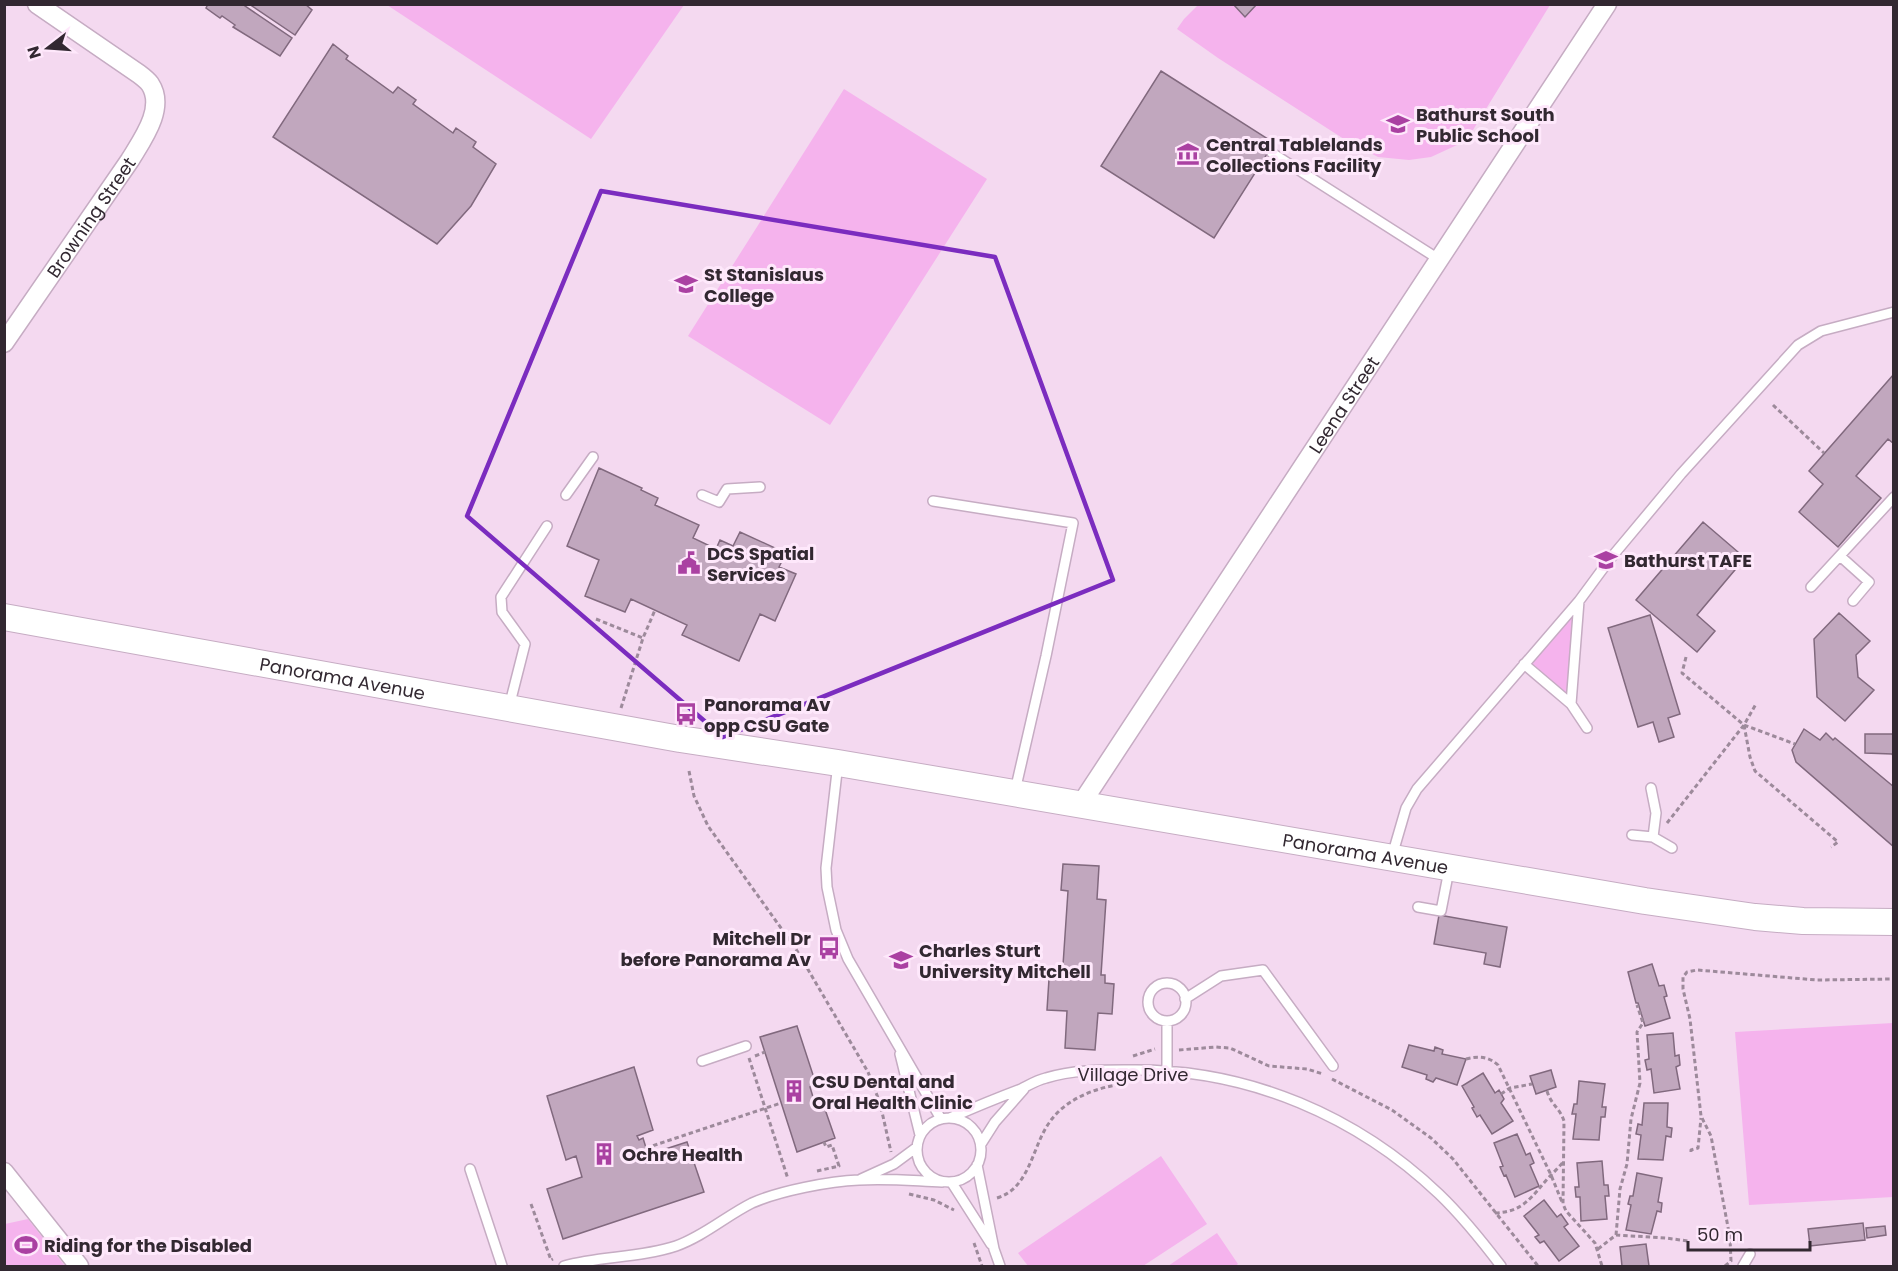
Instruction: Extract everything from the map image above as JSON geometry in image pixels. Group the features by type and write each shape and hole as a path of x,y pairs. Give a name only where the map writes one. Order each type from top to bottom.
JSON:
{"street":[{"name":"Browning Street","path":"4,343 140,142 153,116 155,95 150,84 139,74 37,4"},
{"name":"Leena Street","path":"1080,804 1607,4"},
{"name":"Panorama Avenue","path":"4,616 680,739 838,763 1645,901 1755,917 1803,921 1893,922"},
{"path":"4,1172 79,1266"}],"lane":[{"path":"1272,153 1440,260"},
{"path":"1392,858 1410,799 1580,601 1610,560 1681,474 1798,345 1821,331 1893,312"},
{"path":"566,495 592,457"},
{"path":"702,495 718,502 728,489 760,487"},
{"path":"1811,587 1893,497"},
{"path":"933,501 1073,523 1015,794"},
{"path":"509,707 525,644 502,612 501,597 547,526"},
{"path":"1840,556 1869,582 1853,601"},
{"path":"1570,704 1580,601"},
{"path":"1524,664 1570,704 1587,728"},
{"path":"838,763 826,868 836,930 848,959 897,1043 945,1118"},
{"path":"1651,788 1656,813 1653,837"},
{"path":"1632,835 1653,837 1672,848"},
{"path":"1418,907 1441,911 1449,867"},
{"path":"1185,999 1221,976 1263,970 1333,1066"},
{"path":"1165,983 1178,987 1185,999 1185,1007 1181,1014 1167,1021 1160,1020 1150,1010 1149,996 1152,990 1165,983"},
{"path":"1167,1021 1167,1070"},
{"path":"897,1043 920,1136"},
{"path":"702,1061 746,1046"},
{"name":"Village Drive","path":"945,1118 1056,1075 1122,1070 1167,1070 1219,1077 1305,1104 1355,1130 1389,1153 1439,1194 1501,1266"},
{"name":"Village Drive","path":"981,1144 995,1122 1025,1087"},
{"path":"564,1266 585,1260 675,1246 695,1238 752,1204 795,1190 859,1180 947,1182 962,1180 971,1174 977,1165 981,1155 981,1144 969,1125 960,1120 945,1118 933,1122 920,1136 917,1147 920,1165 933,1179 947,1182 967,1206 994,1249"},
{"path":"859,1180 894,1164 917,1147"},
{"path":"977,1165 994,1249 1000,1266"},
{"path":"470,1168 502,1266"},
{"path":"1743,1266 1750,1254"}],"path":[{"path":"1773,405 1824,453"},
{"path":"615,726 643,638 655,610"},
{"path":"597,619 643,638"},
{"path":"1686,657 1682,673 1744,724 1795,744"},
{"path":"1653,837 1675,815 1744,724 1756,704"},
{"path":"1744,724 1755,771 1838,842 1831,847"},
{"path":"689,771 694,796 708,826 796,949 868,1072 880,1103 894,1164"},
{"path":"1691,1152 1691,1149 1698,1148 1701,1116 1690,1019 1683,989 1683,978 1687,972 1697,970 1817,980 1893,979"},
{"path":"1616,1235 1620,1189 1627,1164 1631,1119 1640,1083 1637,1032 1643,1023 1637,1005"},
{"path":"984,1200 1003,1196 1020,1179 1033,1160 1048,1124 1056,1114 1065,1106 1087,1094 1122,1084 1120,1057 1136,1056 1153,1049"},
{"path":"765,1053 748,1058 789,1181 793,1180"},
{"path":"1466,1059 1475,1057 1492,1060 1498,1065 1566,1211 1598,1249 1602,1266"},
{"path":"1501,1094 1510,1088 1532,1084"},
{"path":"1547,1090 1550,1102 1559,1110 1564,1120 1563,1204"},
{"path":"646,1148 781,1102"},
{"path":"1701,1116 1711,1136 1730,1238 1731,1261 1725,1266"},
{"path":"824,1142 826,1147 832,1145 839,1166 817,1171 818,1175 840,1171"},
{"path":"1495,1213 1512,1211 1520,1207 1540,1190 1563,1162"},
{"path":"898,1181 904,1192 933,1200 957,1213 967,1206"},
{"path":"531,1204 551,1260 561,1256"},
{"path":"1598,1249 1616,1235 1688,1241"},
{"path":"971,1236 982,1266"}],"highlighted area":[{"path":"601,191 995,257 1113,580 723,737 467,516"}],"shaded area":[{"path":"387,5 684,5 591,139"},
{"name":"Bathurst South Public School","path":"1198,5 1550,5 1473,130 1457,145 1431,157 1409,160 1378,157 1347,141 1177,29"},
{"path":"844,89 987,179 830,425 688,336"},
{"path":"1579,601 1571,704 1524,664"},
{"path":"1893,1023 1893,1197 1749,1205 1735,1032"},
{"path":"1161,1156 1207,1224 1143,1266 1028,1266 1018,1253"},
{"name":"Riding for the Disabled","path":"28,1219 65,1266 5,1266 5,1224"},
{"path":"1217,1233 1238,1264 1235,1266 1168,1266"}],"building":[{"path":"205,4 242,4 292,38 280,56 233,27 235,25 222,16 220,18 206,8"},
{"path":"249,4 305,4 312,10 295,35"},
{"path":"1233,4 1257,4 1245,17"},
{"path":"333,44 348,56 346,59 393,93 398,87 416,100 413,104 453,133 456,128 476,142 473,147 496,164 471,206 437,244 273,137"},
{"name":"Central Tablelands Collections Facility","path":"1161,71 1274,143 1214,238 1101,166"},
{"path":"1894,374 1894,444 1888,439 1856,476 1881,498 1838,547 1799,512 1823,484 1809,471"},
{"name":"DCS Spatial Services","path":"599,468 658,498 655,505 699,525 693,538 716,549 720,540 733,546 740,532 786,553 779,567 796,574 775,621 760,614 739,661 682,635 687,625 631,599 625,612 585,596 599,560 567,546"},
{"path":"1703,522 1745,558 1697,615 1715,631 1697,652 1636,600"},
{"path":"1839,613 1870,641 1856,655 1858,677 1874,690 1845,721 1817,697 1814,639"},
{"path":"1650,615 1680,714 1668,718 1674,737 1659,742 1653,722 1638,727 1608,628"},
{"path":"1804,729 1820,740 1826,733 1833,740 1835,738 1894,787 1894,847 1796,762 1792,750"},
{"path":"1865,734 1894,734 1894,758 1892,754 1865,753"},
{"path":"1063,864 1099,866 1097,899 1106,900 1101,975 1105,975 1105,983 1114,984 1112,1014 1098,1013 1095,1050 1065,1048 1067,1011 1047,1010 1049,979 1062,980 1068,891 1061,890"},
{"path":"1439,915 1507,927 1500,967 1484,964 1486,953 1434,944"},
{"path":"1652,964 1659,986 1664,985 1667,996 1664,997 1670,1018 1645,1026 1628,972"},
{"name":"CSU Dental and Oral Health Clinic","path":"797,1026 816,1084 810,1087 813,1097 820,1095 835,1138 797,1152 760,1037"},
{"path":"1673,1033 1675,1056 1679,1055 1680,1065 1676,1067 1680,1089 1654,1093 1651,1069 1647,1070 1645,1060 1649,1059 1647,1035"},
{"path":"1409,1045 1434,1051 1435,1047 1443,1050 1442,1054 1466,1059 1457,1085 1436,1078 1433,1082 1426,1079 1427,1075 1402,1067"},
{"name":"Ochre Health","path":"634,1067 653,1130 637,1136 639,1140 643,1138 647,1151 643,1152 644,1156 687,1142 704,1192 563,1239 547,1189 582,1177 576,1156 566,1160 547,1096"},
{"path":"1551,1070 1556,1087 1536,1094 1530,1076"},
{"path":"1483,1073 1495,1093 1499,1090 1504,1099 1501,1103 1513,1121 1492,1134 1480,1115 1477,1117 1462,1086"},
{"path":"1579,1081 1605,1084 1602,1107 1606,1107 1605,1117 1601,1117 1599,1140 1573,1139 1576,1114 1572,1114 1574,1104 1577,1104"},
{"path":"1644,1103 1668,1103 1667,1127 1672,1128 1671,1137 1666,1136 1663,1160 1638,1159 1641,1135 1636,1134 1638,1124 1642,1125"},
{"path":"1517,1134 1526,1155 1530,1153 1534,1163 1530,1165 1539,1186 1515,1197 1500,1167 1503,1166 1494,1143"},
{"path":"1602,1161 1604,1185 1608,1185 1609,1196 1605,1196 1607,1219 1581,1221 1580,1197 1576,1197 1575,1187 1579,1187 1577,1163"},
{"path":"1637,1173 1662,1178 1658,1202 1662,1203 1661,1212 1657,1211 1651,1234 1626,1230 1631,1205 1628,1204 1630,1196 1633,1196"},
{"path":"1544,1200 1557,1217 1561,1214 1568,1224 1564,1227 1579,1246 1559,1261 1544,1241 1540,1243 1535,1237 1539,1235 1524,1216"},
{"path":"1863,1223 1865,1240 1810,1246 1808,1229"},
{"path":"1885,1226 1886,1235 1867,1238 1866,1228"},
{"path":"1646,1244 1649,1266 1622,1266 1620,1247"}],"place":[{"name":"Bathurst South Public School","path":"1398,124"},
{"name":"Central Tablelands Collections Facility","path":"1188,154"},
{"name":"St Stanislaus College","path":"686,284"},
{"name":"Bathurst TAFE","path":"1606,560"},
{"name":"DCS Spatial Services","path":"689,563"},
{"name":"Panorama Av opp CSU Gate","path":"686,714"},
{"name":"Mitchell Dr before Panorama Av","path":"829,948"},
{"name":"Charles Sturt University Mitchell","path":"901,960"},
{"name":"CSU Dental and Oral Health Clinic","path":"794,1091"},
{"name":"Ochre Health","path":"604,1154"},
{"name":"Riding for the Disabled","path":"26,1245"}]}
